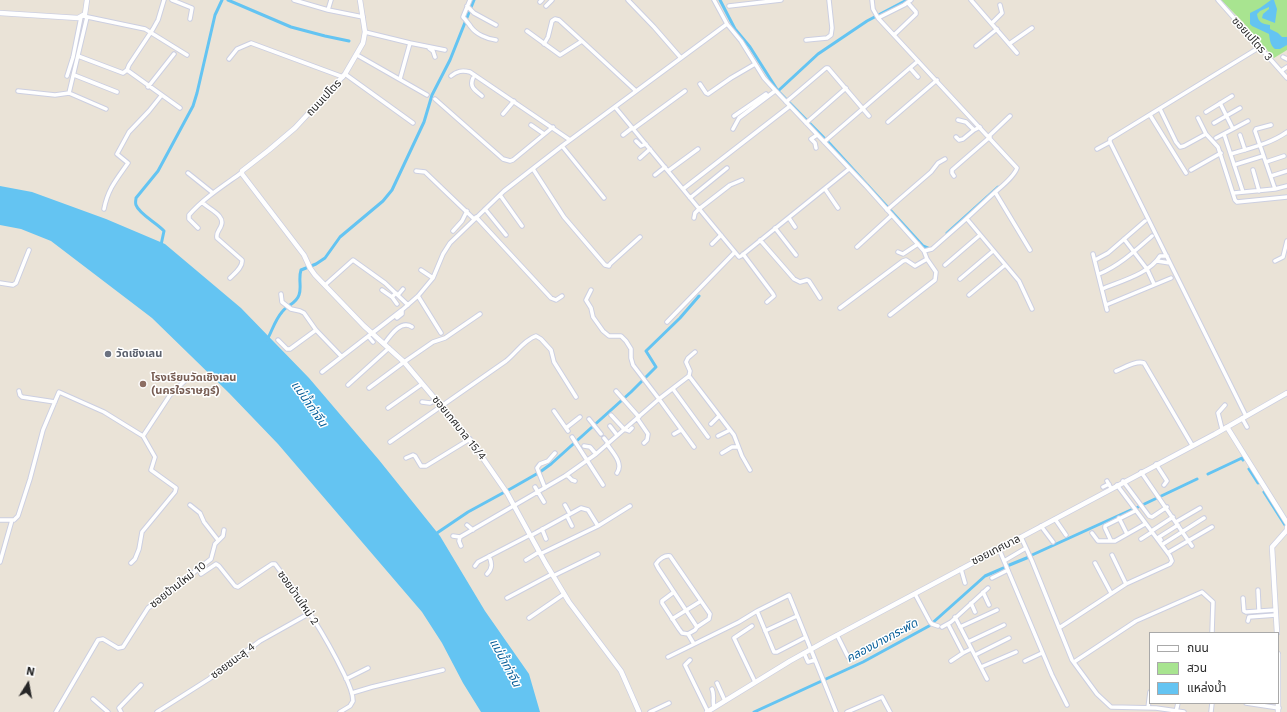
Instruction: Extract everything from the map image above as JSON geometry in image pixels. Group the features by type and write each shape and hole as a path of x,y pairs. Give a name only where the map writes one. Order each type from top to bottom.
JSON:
{"street":[{"path":"67,76 86,11 87,0"},
{"path":"78,56 123,73 158,20 164,0"},
{"path":"172,0 192,8 190,18"},
{"path":"294,0 328,10 363,17"},
{"path":"328,10 331,0"},
{"name":"ถนนเปโตร","path":"241,172 295,128 344,75 363,43 365,32 360,0"},
{"path":"470,0 469,8 463,18 472,28 486,38 496,40"},
{"path":"546,6 552,0"},
{"path":"628,0 681,58"},
{"path":"714,0 764,78 774,90 787,100 790,106 808,121 817,135 889,209 892,215 924,251 926,259 936,272 936,280 890,315"},
{"path":"729,6 781,0"},
{"path":"806,40 827,38 832,35 829,0"},
{"path":"872,0 874,12 878,17 980,126 1017,168 1016,171 995,192 932,249 924,251"},
{"path":"972,0 1017,53"},
{"name":"ซอยเปโตร 3","path":"1218,0 1287,78"},
{"path":"878,17 909,1 916,13 894,35"},
{"path":"992,23 1002,13 1000,5"},
{"path":"469,8 496,25"},
{"path":"0,13 68,18 84,16 136,27 151,32 187,55"},
{"path":"69,93 78,56 84,16"},
{"path":"544,44 548,37 552,21 555,19 559,20 636,91"},
{"path":"322,372 418,296 433,278 443,254 450,243 500,195 570,140 728,24"},
{"path":"1009,44 1032,28"},
{"path":"976,46 997,29"},
{"path":"527,31 560,55 582,41"},
{"path":"365,32 429,48 445,50"},
{"path":"229,59 237,49 252,43 344,75 413,123"},
{"path":"400,79 410,43"},
{"path":"1097,150 1110,142 1110,139 1260,47"},
{"path":"429,48 433,51 435,57"},
{"path":"148,86 174,54"},
{"path":"357,55 427,95"},
{"path":"1283,57 1287,59"},
{"path":"824,142 918,61"},
{"path":"700,84 708,94 755,64"},
{"path":"1281,71 1287,67"},
{"path":"787,100 827,68 869,116"},
{"path":"910,68 918,77"},
{"path":"126,70 180,108"},
{"path":"451,76 459,71 466,71 514,101 570,140"},
{"path":"74,75 117,92"},
{"path":"475,77 471,84 482,96"},
{"path":"888,122 937,80"},
{"path":"808,121 846,88"},
{"path":"18,90 55,95 69,93 106,108"},
{"path":"734,116 774,90"},
{"path":"733,129 739,118 774,90"},
{"path":"623,135 684,91"},
{"path":"104,209 107,195 111,187 128,163 118,154 129,132 161,96"},
{"path":"1206,112 1232,96"},
{"path":"435,98 503,159 506,160 513,160 553,127"},
{"path":"503,114 514,101"},
{"path":"1220,103 1233,129"},
{"path":"683,189 790,106"},
{"path":"615,107 737,255"},
{"path":"1214,124 1240,108"},
{"path":"1160,109 1176,142 1180,147 1206,134"},
{"path":"1150,115 1186,173"},
{"path":"954,176 952,170 1010,116"},
{"path":"1198,118 1206,134 1218,147 1221,153 1234,200 1237,202 1287,197"},
{"path":"958,120 966,122 974,130"},
{"path":"1216,138 1248,121"},
{"path":"531,125 544,134"},
{"path":"1271,125 1255,130 1275,189"},
{"path":"956,137 959,140 963,140 980,126"},
{"path":"1231,154 1260,145 1280,137 1287,132"},
{"path":"1224,134 1243,192"},
{"path":"1240,134 1245,150"},
{"path":"816,148 816,145 811,139 817,135"},
{"path":"636,141 641,146 646,144"},
{"path":"1110,142 1167,256 1244,417 1247,427"},
{"path":"562,146 604,198"},
{"path":"640,158 650,149"},
{"path":"668,171 698,149"},
{"path":"1191,170 1221,153"},
{"path":"1234,165 1263,156"},
{"path":"1266,162 1284,156"},
{"path":"889,209 931,172 938,163 945,159"},
{"path":"655,175 665,167"},
{"path":"690,198 728,168"},
{"path":"533,169 564,217 605,265 609,266 640,236"},
{"path":"667,322 737,255 743,254 849,169"},
{"path":"1253,170 1259,191"},
{"path":"416,171 425,172 475,218 550,298 556,300 562,296"},
{"path":"1271,176 1287,171"},
{"path":"198,228 188,217 192,211 241,172"},
{"name":"ซอยเทศบาล 15/4","path":"241,172 325,285 370,335 384,344 404,362 470,439 507,493 539,553 564,594 621,671 639,712"},
{"path":"188,173 213,193"},
{"path":"694,218 695,212 730,185 742,180"},
{"path":"1234,193 1275,189 1287,186"},
{"path":"825,189 838,208"},
{"path":"995,192 1030,250"},
{"path":"500,195 522,226"},
{"path":"202,202 220,216 222,220 222,224 217,232 217,238 242,260 243,263 241,267 230,278"},
{"path":"485,209 506,235"},
{"path":"453,231 462,221 467,211"},
{"path":"857,247 892,215"},
{"path":"789,218 794,227"},
{"path":"966,218 1019,281 1032,309"},
{"path":"1095,260 1108,252 1145,220"},
{"path":"775,228 796,255"},
{"path":"712,244 721,235"},
{"path":"945,265 980,235"},
{"path":"1099,274 1134,252 1152,236"},
{"path":"1124,239 1146,269 1154,284"},
{"path":"760,240 794,278 800,282 807,280 809,281 820,298"},
{"path":"1275,261 1284,257 1287,241"},
{"path":"898,252 903,254 918,244"},
{"path":"0,283 13,285 16,283 29,250"},
{"path":"960,279 993,251"},
{"path":"743,254 773,294 772,298 767,302"},
{"path":"1093,254 1107,310"},
{"path":"1102,289 1146,269 1157,261 1160,256 1167,256"},
{"path":"840,308 903,261 906,260 915,266 926,259"},
{"path":"325,285 353,260 385,283 408,305"},
{"path":"1157,261 1170,263"},
{"path":"969,295 1005,265"},
{"path":"422,270 433,278"},
{"path":"1106,305 1171,278"},
{"path":"392,297 403,289"},
{"path":"382,290 392,297 397,304"},
{"path":"591,290 586,300 591,308 593,317 607,334 614,337 621,336 626,340 631,349 630,358 632,365 694,447"},
{"path":"281,294 282,302 290,309 302,312 316,330 341,356"},
{"path":"418,296 442,332"},
{"path":"397,318 402,314 402,310"},
{"path":"369,388 433,342 445,338 480,314"},
{"path":"384,344 395,330 404,324 412,326"},
{"path":"278,340 287,349 290,349 316,330"},
{"path":"370,335 373,342"},
{"path":"390,442 506,361 526,342 536,336 541,339 551,350 554,362 576,397"},
{"path":"348,385 389,348"},
{"path":"695,352 686,362 690,371 689,376 736,439 738,447 750,470"},
{"path":"1116,371 1138,362 1144,363 1192,445"},
{"path":"143,436 172,393 190,376"},
{"path":"453,536 460,537 567,475 596,454 659,399 689,376"},
{"path":"388,408 422,384"},
{"path":"673,389 708,437"},
{"path":"616,390 638,417 648,434 647,440 644,443"},
{"path":"20,391 20,396 22,397 55,402"},
{"path":"0,520 12,520 18,516 43,430 59,392 104,412 143,436 155,457 151,470 175,486 176,489 142,532 139,549 135,559 131,563"},
{"name":"ซอยเทศบาล","path":"708,712 811,649 1055,519 1109,484 1116,485 1287,393"},
{"path":"422,402 430,403 436,400"},
{"path":"1225,405 1218,413 1224,428 1287,523"},
{"path":"554,411 567,430 580,417"},
{"path":"611,415 624,429 629,430 632,428"},
{"path":"711,424 719,416"},
{"path":"592,422 618,460 620,467 617,473"},
{"path":"610,426 617,435"},
{"path":"674,434 681,430"},
{"path":"718,436 730,430"},
{"path":"406,458 413,455 421,466 426,466 470,439"},
{"path":"574,439 603,485"},
{"path":"584,446 590,448 596,454"},
{"path":"722,453 732,447 738,447"},
{"path":"546,488 537,468 555,453"},
{"path":"1156,464 1167,481 1164,485"},
{"path":"1141,472 1192,546"},
{"path":"567,475 575,481"},
{"path":"1123,481 1150,517 1166,507"},
{"path":"1103,487 1109,484"},
{"path":"1059,628 1126,584 1172,562 1170,556 1154,532 1135,511 1116,485"},
{"path":"535,487 544,502"},
{"path":"190,505 200,514 204,522 218,540"},
{"path":"565,506 572,526"},
{"path":"526,560 598,526 630,506"},
{"path":"475,566 478,562 542,530 581,508 590,513 598,526"},
{"path":"1173,558 1159,536 1200,508"},
{"path":"1111,541 1105,526 1135,511"},
{"path":"1141,539 1154,532 1173,517"},
{"path":"1119,518 1127,534"},
{"path":"1163,544 1204,518"},
{"path":"1055,519 1066,535"},
{"path":"0,562 12,520"},
{"path":"467,524 473,530"},
{"path":"1092,533 1098,542 1111,541 1147,524"},
{"path":"1041,526 1053,542"},
{"path":"1169,552 1212,527"},
{"path":"1277,632 1272,547 1287,527"},
{"name":"ซอยบ้านใหม่ 10","path":"56,712 98,640 103,639 118,648 123,647 148,608 211,559 214,546 223,536 224,530"},
{"path":"542,530 546,539"},
{"path":"460,537 459,542 461,546"},
{"path":"1021,537 1074,662 1097,694 1111,707 1148,708 1184,712"},
{"path":"1004,560 1026,548"},
{"path":"999,549 1042,653 1067,705"},
{"path":"507,598 598,554"},
{"path":"487,574 492,565 489,556"},
{"path":"688,634 709,619 710,616 670,556 665,556 656,564 697,627"},
{"path":"1112,556 1126,584"},
{"path":"1095,563 1111,593"},
{"name":"ซอยบ้านใหม่ 2","path":"200,574 216,564 232,584 238,587 262,570 274,564 310,613 330,646 346,679 352,693 353,702 340,712"},
{"path":"961,569 965,584"},
{"path":"992,578 1008,570"},
{"path":"915,594 931,623 940,626 948,624 988,588"},
{"path":"1258,590 1259,611"},
{"path":"674,592 661,602 682,632 688,634 694,644"},
{"path":"983,592 989,605"},
{"path":"1074,662 1136,621 1202,592 1213,602 1212,632"},
{"path":"529,618 564,594"},
{"path":"668,657 739,622 789,595 836,712"},
{"path":"1243,598 1244,611 1276,612"},
{"path":"672,619 701,601"},
{"path":"971,603 974,612"},
{"path":"960,627 997,610"},
{"path":"757,611 773,650 776,652 806,637"},
{"path":"1248,621 1249,617 1276,612"},
{"name":"ซอยชนะสุ 4","path":"157,712 209,679 260,641 310,613"},
{"path":"765,631 797,616"},
{"path":"955,617 987,679"},
{"path":"948,624 963,653"},
{"path":"968,642 1004,624"},
{"path":"752,626 734,638 755,682"},
{"path":"837,635 848,657"},
{"path":"975,655 1009,638"},
{"path":"951,661 972,649"},
{"path":"981,668 1016,652"},
{"path":"804,653 808,662 816,660"},
{"path":"1025,661 1042,653"},
{"path":"690,660 684,665 708,712"},
{"path":"346,679 368,668"},
{"path":"352,693 443,670"},
{"path":"717,683 726,701"},
{"path":"121,712 119,708 141,685"},
{"path":"712,689 714,695 712,702 714,707"},
{"path":"847,712 882,697 890,712"},
{"path":"93,699 108,712"},
{"path":"1148,708 1149,700"},
{"path":"650,712 669,703"},
{"path":"1251,704 1279,710"}],"green space":[{"path":"1221,0 1287,0 1287,50 1274,58 1242,21"}],"water":[{"path":"1271,0 1274,0 1277,9 1275,23 1262,18 1263,14 1269,9 1269,7 1257,14 1258,19 1261,22 1270,25 1270,29 1282,37 1287,37 1287,45 1280,49 1275,49 1272,46 1269,34 1250,24 1250,13"},
{"name":"แม่น้ำท่าจีน","path":"0,186 32,192 106,219 165,244 241,308 309,378 379,460 440,536 485,611 529,674 540,712 481,712 463,683 442,643 422,612 278,444 229,393 152,318 51,241 21,229 0,225"}],"waterway":[{"path":"161,245 164,231 144,215 138,208 136,198 158,171 193,106 215,15 222,0"},
{"path":"228,0 291,27 349,41"},
{"path":"267,340 275,322 280,315 298,298 300,292 301,270 316,264 325,258 340,237 383,201 392,190 424,122 432,95 450,60 474,0"},
{"path":"720,0 735,29 750,47 778,91 830,144 923,246 930,249"},
{"path":"778,91 818,54 867,21 907,0"},
{"path":"947,233 998,187"},
{"path":"434,535 468,512 540,472 551,464 631,392 656,367 646,351 680,318 699,296"},
{"name":"คลองบางกระพัด","path":"1208,474 1242,458 1243,460"},
{"name":"คลองบางกระพัด","path":"1249,469 1258,483"},
{"name":"คลองบางกระพัด","path":"1136,508 1197,479"},
{"name":"คลองบางกระพัด","path":"1264,492 1285,525"},
{"name":"คลองบางกระพัด","path":"1032,555 1133,509"},
{"name":"คลองบางกระพัด","path":"1007,566 1029,557"},
{"name":"คลองบางกระพัด","path":"754,712 863,662 929,626 985,576 1006,567"}],"place":[{"name":"วัดเชิงเลน","path":"108,354"},
{"name":"โรงเรียนวัดเชิงเลน (นครใจราษฎร์)","path":"143,384"}]}
